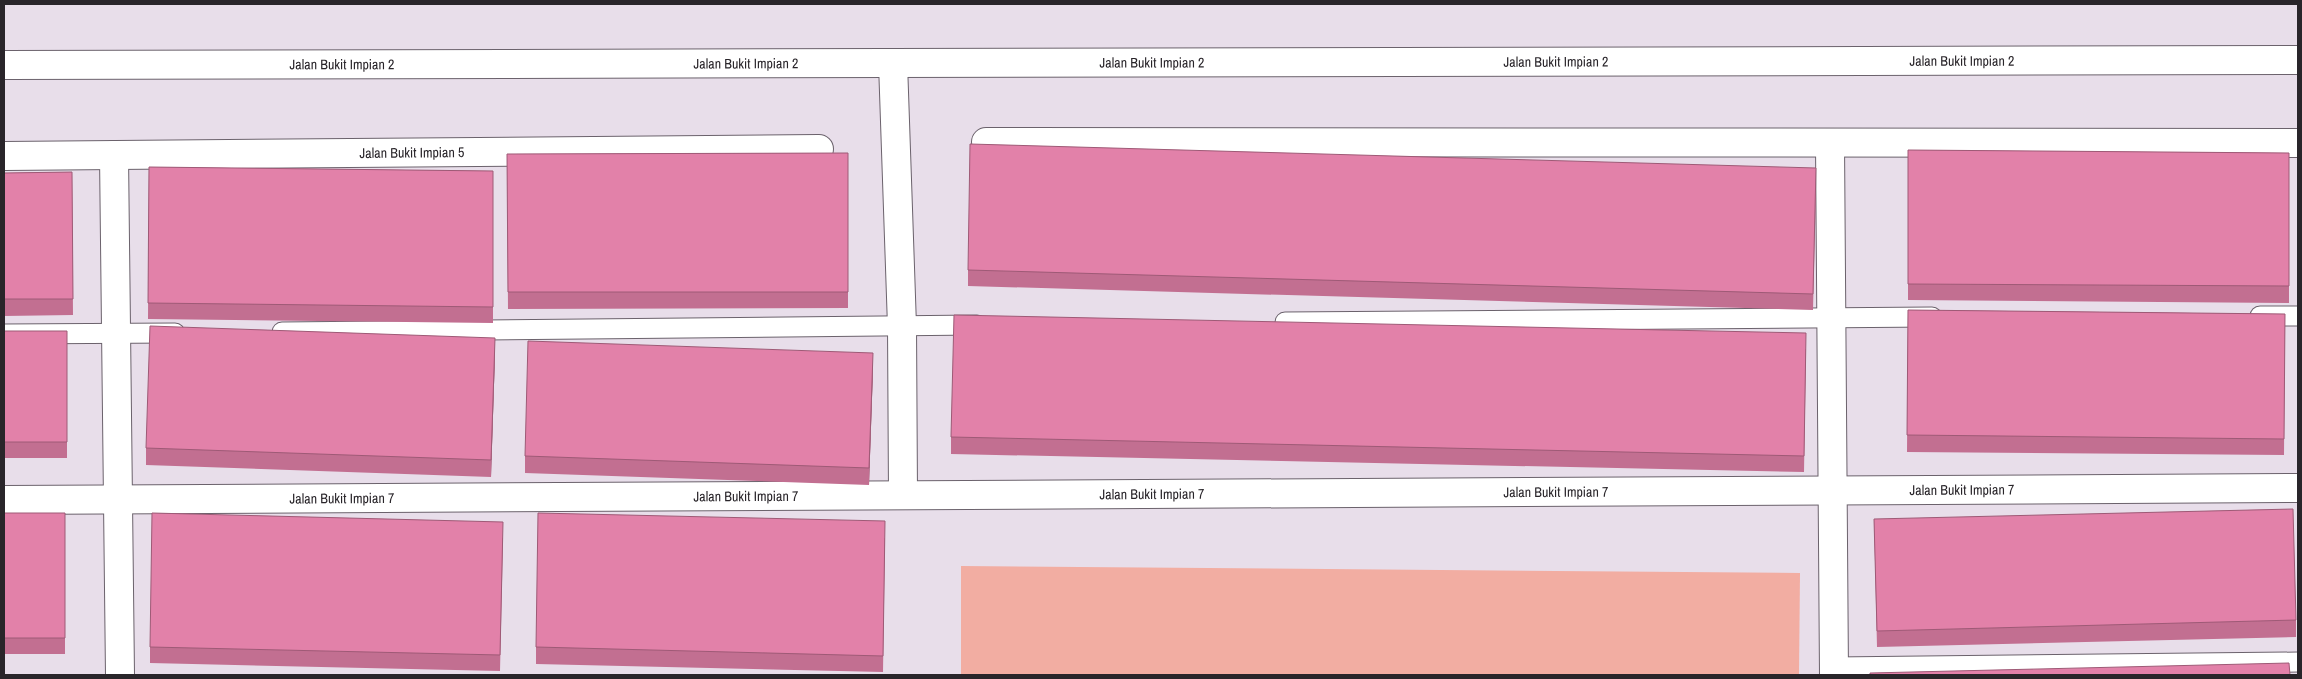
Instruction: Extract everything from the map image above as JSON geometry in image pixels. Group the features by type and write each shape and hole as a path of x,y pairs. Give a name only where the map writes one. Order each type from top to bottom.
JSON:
{"street":[{"name":"Jalan Bukit Impian 2","path":"4,65 2298,60"},
{"path":"893,63 902,326 903,495"},
{"path":"986,142 2298,143"},
{"path":"1830,143 1834,671"},
{"name":"Jalan Bukit Impian 5","path":"4,156 820,149"},
{"path":"114,155 120,675"},
{"name":"Jalan Bukit Impian 7","path":"4,500 2298,488"}],"lane":[{"path":"2239,316 2298,316"},
{"path":"1272,322 1951,317"},
{"path":"266,332 992,325"},
{"path":"4,334 196,332"},
{"path":"1834,671 2298,662"}],"shaded area":[{"path":"961,566 1800,573 1799,675 961,675"}],"building":[{"path":"970,144 1816,168 1813,294 968,270"},
{"path":"1908,150 2289,153 2289,286 1908,284"},
{"path":"848,153 848,292 508,292 507,154"},
{"path":"149,167 493,171 493,307 148,303"},
{"path":"72,172 73,299 4,299 4,173"},
{"path":"1908,310 2285,314 2284,439 1907,435"},
{"path":"954,315 1806,333 1804,456 951,437"},
{"path":"150,326 495,338 491,460 146,448"},
{"path":"4,331 67,331 67,442 4,442"},
{"path":"528,341 873,353 869,468 525,456"},
{"path":"2293,509 2296,620 1877,631 1874,519"},
{"path":"4,513 65,513 65,638 4,638"},
{"path":"152,513 503,522 500,655 150,647"},
{"path":"538,513 885,521 883,656 536,647"},
{"path":"2289,663 2290,675 1870,675 1870,673"}]}
